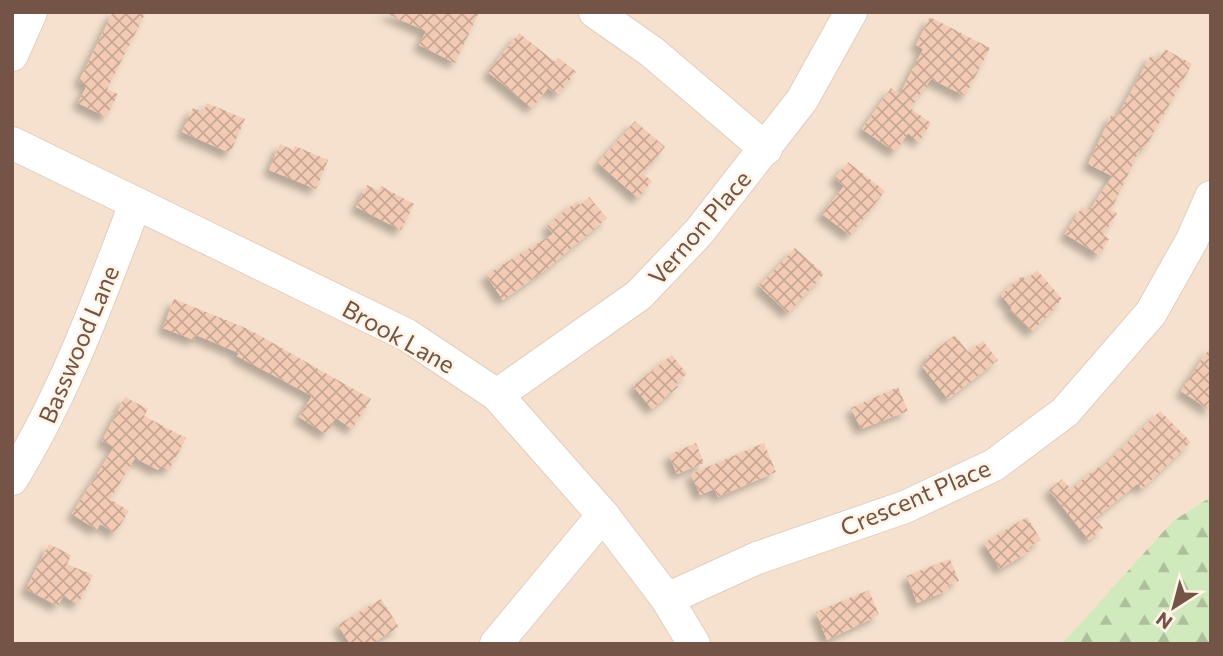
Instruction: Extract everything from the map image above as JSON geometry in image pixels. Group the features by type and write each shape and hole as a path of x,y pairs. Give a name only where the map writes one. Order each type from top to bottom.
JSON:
{"street":[{"path":"12,55 31,12"},
{"path":"595,12 652,52 766,149"},
{"name":"Vernon Place","path":"497,395 639,295 699,232 802,100 851,12"},
{"name":"Brook Lane","path":"12,143 407,335 497,395 603,515 667,599 694,644"},
{"name":"Crescent Place","path":"667,599 757,558 905,507 994,466 1065,412 1151,313 1192,240 1211,197"},
{"name":"Basswood Lane","path":"12,480 38,437 74,363 135,204"},
{"path":"496,644 603,515"}],"shaded area":[{"path":"12,12 1211,12 1211,517 1103,644 12,644"}],"green space":[{"path":"1211,497 1211,644 1062,644 1173,521"}],"building":[{"path":"113,12 146,12 107,89 118,94 106,117 78,103 87,85 79,81"},
{"path":"383,12 479,12 455,63 419,45 426,31"},
{"path":"930,17 990,48 965,96 931,79 910,108 931,123 919,142 908,133 895,152 862,129 891,88 900,94 923,49 916,45"},
{"path":"519,33 555,62 559,58 576,72 557,95 548,88 532,108 488,72"},
{"path":"1165,49 1192,64 1145,148 1141,147 1111,210 1117,213 1103,235 1109,239 1099,255 1065,234 1082,207 1089,211 1112,176 1088,164 1112,114 1117,117 1151,55 1159,59"},
{"path":"207,103 245,119 230,153 182,132 193,108 203,112"},
{"path":"635,121 665,147 642,173 652,181 638,198 598,163"},
{"path":"280,144 293,150 295,146 328,160 316,189 269,170"},
{"path":"848,162 885,191 850,235 822,214 844,186 835,178"},
{"path":"367,185 379,191 381,186 414,204 401,230 356,207"},
{"path":"589,197 607,218 548,268 503,300 486,275 553,234 547,226 577,201 580,205"},
{"path":"795,248 824,274 788,313 759,286"},
{"path":"1037,270 1062,299 1032,332 1010,310 1012,308 1001,295 1022,276 1026,280"},
{"path":"174,299 250,330 371,399 352,429 336,418 326,434 299,417 312,396 237,356 239,353 196,335 194,340 163,328"},
{"path":"955,335 968,352 983,341 998,360 948,399 922,366 927,363 927,357"},
{"path":"1211,346 1211,411 1181,391"},
{"path":"672,355 687,374 675,384 678,387 652,409 633,386"},
{"path":"898,387 908,411 861,429 851,408"},
{"path":"125,397 148,409 144,416 186,438 169,470 161,466 158,470 135,458 110,499 129,511 115,533 100,524 97,530 72,514 114,447 102,441"},
{"path":"1160,411 1191,442 1142,489 1137,484 1095,518 1103,528 1089,540 1049,490 1062,479 1071,489 1098,467 1100,469"},
{"path":"696,443 704,463 677,474 669,455"},
{"path":"764,443 776,472 718,497 714,489 700,495 691,474"},
{"path":"1027,517 1041,540 1028,548 1030,551 1000,569 984,543"},
{"path":"49,544 71,555 67,564 93,575 78,604 63,596 58,606 26,589"},
{"path":"950,559 959,581 947,585 949,589 946,591 917,603 907,576"},
{"path":"869,590 879,615 827,640 816,612"},
{"path":"381,599 399,627 371,644 350,644 338,625"}]}
